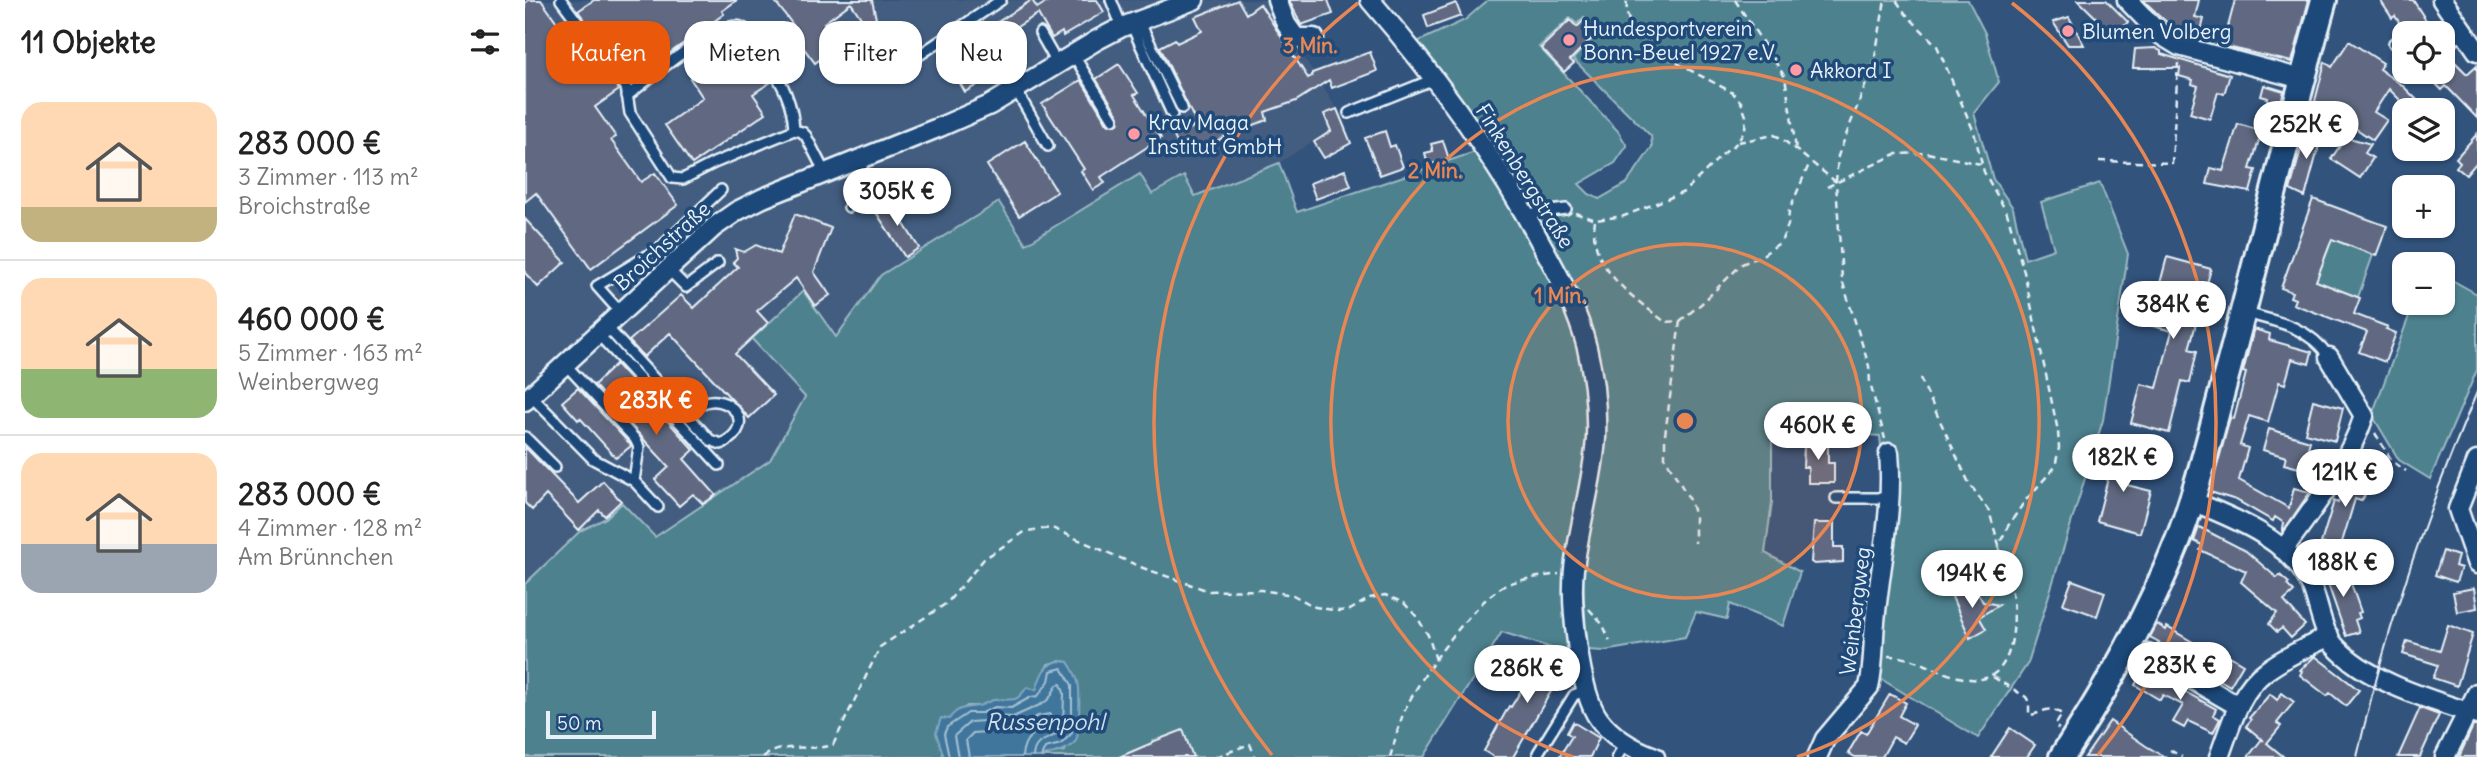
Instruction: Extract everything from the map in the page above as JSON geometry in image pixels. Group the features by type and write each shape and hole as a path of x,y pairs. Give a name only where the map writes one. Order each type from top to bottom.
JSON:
{"main road":[{"path":"2061,757 2127,653 2167,566 2192,501 2244,313 2324,0"}],"street":[{"name":"Broichstraße","path":"528,399 668,269 737,211 990,105 1065,58 1131,24 1194,0"},
{"path":"1277,0 1286,23 1296,38 1314,38"},
{"name":"Finkenbergstraße","path":"1370,0 1411,47 1463,117 1527,214 1575,310 1587,349 1595,396 1596,439 1573,572 1581,664 1598,718 1621,750 1655,757"},
{"path":"2127,0 2161,35 2179,46 2302,79"},
{"path":"2442,0 2477,51"},
{"path":"2283,550 2316,505 2357,438 2364,415 2329,356"},
{"name":"Weinbergweg","path":"1817,757 1825,739 1869,687 1891,498 1889,453"},
{"path":"2476,560 2458,509 2477,461"},
{"path":"2192,501 2242,522 2298,563 2310,584 2329,636 2352,660 2378,678 2472,713"},
{"path":"2219,757 2238,706 2251,686 2265,671 2329,636"},
{"path":"2148,654 2238,706"},
{"path":"2445,757 2472,713 2477,693"}],"lane":[{"path":"561,0 626,87 629,113 672,178 683,179 714,163 794,131 802,132 806,136 825,173"},
{"path":"922,53 1001,0"},
{"path":"1111,0 1131,24 1182,107"},
{"path":"1131,24 1172,114"},
{"path":"627,96 713,32 735,26 744,29 751,36 781,81 792,109 794,131"},
{"path":"1041,33 1065,58 1112,119"},
{"path":"2455,39 2463,33"},
{"path":"1349,113 1434,79"},
{"path":"1012,84 1048,146"},
{"path":"849,207 862,169 862,158"},
{"path":"621,313 597,286 660,248 721,190"},
{"path":"1527,214 1566,209"},
{"path":"668,269 686,287 717,263"},
{"path":"2244,313 2299,329 2313,338 2329,356"},
{"path":"602,330 710,440 721,444 740,429 739,416 726,402 711,400 701,404 688,415"},
{"path":"602,330 719,466"},
{"path":"565,364 635,439 639,447 633,481"},
{"path":"528,399 593,459 633,481 658,507"},
{"path":"525,437 555,467"},
{"path":"1836,498 1891,498"},
{"path":"1538,753 1574,695 1587,690"}],"path":[{"path":"1566,209 1595,220 1624,216 1684,192 1738,142 1745,130 1746,116 1741,102 1733,93 1660,52 1641,38 1628,19 1627,0"},
{"path":"1735,0 1785,77 1796,151"},
{"path":"1885,0 1874,63 1838,156 1836,182 1842,280 1869,366 1870,383 1889,453"},
{"path":"1896,0 1937,46 1974,132 1981,164 2007,213 2016,242 2042,355 2059,448 2055,467 2025,501 1999,545"},
{"path":"2099,160 2172,163 2179,46"},
{"path":"1738,142 1774,135 1789,142 1796,151 1836,182"},
{"path":"1826,187 1896,154 1927,153 1981,164"},
{"path":"1595,220 1593,235 1607,271 1664,322 1681,321 1742,264 1761,256 1781,242 1788,225 1789,211 1810,162"},
{"path":"1681,321 1665,435 1665,458 1690,499 1695,517 1695,543"},
{"path":"1874,657 1903,656 1966,679 1986,679 1992,677 2006,658 2013,639 2012,593 1989,511 1969,483 1920,378"},
{"path":"2364,415 2392,461 2406,471"},
{"path":"763,757 785,748 825,747 833,744 880,647 947,603 984,559 1026,531 1036,529 1052,528 1143,568 1209,591 1261,590 1293,595 1315,607 1339,611 1350,610 1370,598 1385,595 1404,603 1417,617 1428,635 1436,660"},
{"path":"1390,757 1405,710 1436,660 1469,615 1504,586 1528,578 1573,572"},
{"path":"1586,607 1603,625 1610,641"},
{"path":"1992,677 2026,697 2029,702 2029,715 2040,709 2050,709 2062,714 2058,720"},
{"path":"1216,757 1250,744 1255,757"},
{"path":"2170,750 2182,757"}],"shaded area":[{"path":"525,0 1267,0 1337,109 1344,125 1331,130 1279,163 1194,196 1152,195 1140,175 1026,244 1000,202 881,275 836,338 804,291 805,397 770,460 655,537 622,503 606,518 580,531 525,584"}],"green space":[{"path":"1488,0 1968,0 1985,33 1999,82 1974,113 1993,179 2013,208 2025,259 2054,249 2041,202 2100,183 2128,254 2103,420 2028,663 1978,738 1881,679 1880,436 1772,428 1772,502 1765,553 1800,572 1783,626 1730,604 1727,619 1696,612 1685,637 1604,651 1587,650 1573,655 1502,632 1424,757 1041,757 1065,751 1076,717 1078,685 1068,662 1059,661 1048,664 1036,690 1009,702 994,700 980,706 967,706 946,719 942,754 944,757 525,757 525,584 580,531 606,518 622,503 655,537 770,460 805,397 752,339 803,291 836,337 881,275 999,202 1026,244 1140,174 1152,194 1184,176 1195,196 1279,163 1297,212 1475,152 1507,200 1417,42 1465,20","holes":["1584,17 1598,33 1573,59 1651,136 1652,147 1627,183 1599,199 1579,184 1615,163 1627,146 1618,131 1539,47 1570,18 1577,24"]},
{"path":"2332,239 2373,255 2358,297 2316,281"},
{"path":"2455,282 2477,294 2477,370 2430,479 2399,460 2372,415 2410,315 2455,315"}],"water":[{"name":"Russenpohl","path":"1059,661 1068,662 1078,682 1078,732 1075,742 1064,750 1041,757 944,757 936,733 941,718 949,719 962,709 992,701 1016,699 1027,687 1036,690 1046,668"}],"building":[{"path":"529,0 541,0 556,21 546,21 546,84 615,84 619,90 595,107 616,137 611,140 641,182 655,173 678,205 591,269 536,193 525,202 525,3"},
{"path":"594,0 737,0 722,11 724,14 714,21 684,21 684,43 670,53 670,21 586,21 578,11"},
{"path":"774,0 872,0 877,21 863,21 851,3 827,21 819,21 819,60 815,63 805,50 805,21 790,21"},
{"path":"1032,0 1037,8 1050,0 1097,0 1104,12 1063,36 1062,32 1052,38 1038,14 1027,21 999,21"},
{"path":"1238,0 1246,14 1260,4 1308,78 1312,73 1370,52 1377,71 1332,88 1329,80 1296,101 1265,112 1267,120 1228,135 1185,158 1174,137 1197,125 1160,47 1175,39 1177,43 1202,31 1195,17"},
{"path":"1289,0 1328,0 1333,14 1301,25"},
{"path":"2078,0 2106,0 2128,22 2115,36"},
{"path":"2143,0 2199,0 2195,17 2204,19 2199,39 2176,31"},
{"path":"2235,0 2309,0 2292,62 2223,46"},
{"path":"2380,0 2413,0 2426,21 2398,21 2395,16 2392,18"},
{"path":"1456,3 1461,16 1428,28 1424,15"},
{"path":"2069,17 2084,45 2068,45 2053,22"},
{"name":"Hundesportverein Bonn-Beuel 1927 e.V.","path":"1570,20 1577,27 1584,20 1597,33 1570,60 1574,63 1564,72 1541,48"},
{"path":"2349,41 2383,63 2379,69 2392,78 2392,84 2401,84 2415,98 2398,98 2389,89 2374,112 2387,120 2373,140 2315,101 2325,62 2332,67"},
{"path":"2155,48 2161,51 2161,54 2230,75 2224,94 2218,92 2210,119 2190,113 2198,86 2192,84 2193,80 2179,76 2180,68 2133,68 2135,49"},
{"path":"2455,62 2467,74 2477,65 2477,118 2446,86 2442,90 2436,84 2455,84"},
{"path":"1119,64 1138,93 1134,95 1161,138 1101,177 1105,183 1093,190 1081,171 1084,169 1042,104 1081,80 1107,123 1116,125 1119,116 1096,79"},
{"path":"694,84 768,84 753,94 766,113 692,164 665,125 703,98"},
{"path":"960,84 979,84 965,92"},
{"path":"2264,85 2284,91 2274,127 2261,123 2268,98 2261,96"},
{"path":"1337,109 1351,143 1324,158 1314,142 1331,131 1324,114"},
{"path":"2238,124 2262,131 2250,169 2256,170 2250,192 2207,184 2211,168 2223,171"},
{"path":"2307,127 2323,131 2305,197 2290,190"},
{"path":"1385,131 1390,147 1395,145 1403,167 1380,175 1365,138"},
{"path":"2477,134 2477,162 2466,175 2456,167 2460,162 2456,158"},
{"path":"2346,137 2371,144 2365,153 2373,158 2360,178 2331,159"},
{"path":"1025,141 1057,192 1019,216 987,165"},
{"path":"1443,141 1449,159 1428,165 1425,153 1433,151 1431,144"},
{"path":"1345,170 1351,186 1316,199 1310,183"},
{"path":"2313,199 2387,226 2376,256 2332,239 2316,281 2360,298 2354,314 2388,327 2386,329 2396,333 2385,362 2359,352 2367,332 2293,304 2295,299 2290,297 2292,292 2281,288"},
{"path":"889,200 919,248 905,257 874,209"},
{"path":"795,214 831,228 814,272 830,295 815,306 796,278 757,311 768,323 735,354 774,395 749,418 670,333 644,357 629,341 681,295 694,308 738,267 733,262 737,258 735,249 744,252 756,245 779,254"},
{"path":"525,219 565,262 538,287 525,273"},
{"path":"2167,257 2211,269 2189,349 2197,351 2190,383 2182,381 2169,433 2131,423 2141,384 2157,388 2172,331 2149,325"},
{"path":"2254,329 2270,334 2269,340 2312,352 2309,364 2292,359 2285,384 2279,382 2268,422 2249,416 2240,445 2248,448 2239,480 2289,508 2294,488 2310,492 2282,533 2284,523 2275,517 2273,521 2236,500 2210,492 2230,418 2234,419"},
{"path":"616,364 694,450 684,459 716,495 703,504 693,494 679,506 655,480 669,467 594,385"},
{"path":"578,388 631,446 616,458 562,402"},
{"path":"2313,400 2343,408 2335,441 2305,433"},
{"path":"2269,429 2310,441 2305,459 2302,458 2299,468 2284,464 2286,457 2263,450"},
{"path":"1808,440 1828,440 1828,463 1834,463 1834,483 1808,483 1808,467 1803,467 1804,447 1808,447"},
{"path":"2117,443 2136,448 2127,485 2151,491 2140,533 2097,521"},
{"path":"525,447 579,503 603,481 621,501 605,516 599,510 579,530 546,495 532,510 525,503"},
{"path":"2361,469 2372,473 2364,497 2361,501 2355,499 2340,549 2321,543 2334,501 2338,503 2340,497 2343,498 2351,472 2359,474"},
{"path":"1814,523 1834,523 1834,547 1843,547 1843,562 1811,562"},
{"path":"2199,527 2246,551 2277,578 2280,575 2289,583 2287,585 2294,592 2284,601 2305,625 2291,638 2282,628 2277,632 2269,624 2277,613 2241,582 2246,571 2200,550 2202,545 2194,541"},
{"path":"2443,551 2458,556 2455,566 2461,568 2456,582 2435,575"},
{"path":"2338,563 2338,581 2349,578 2361,612 2358,613 2360,618 2355,620 2359,632 2346,636 2321,564"},
{"path":"2072,580 2105,592 2097,616 2063,604"},
{"path":"1973,585 1983,602 1999,605 1979,617 1986,629 1970,638 1952,597"},
{"path":"2474,588 2477,608 2457,612 2453,592"},
{"path":"2157,624 2215,655 2218,649 2243,664 2230,686 2150,637"},
{"path":"2448,625 2473,634 2457,686 2433,678 2438,665 2403,654 2407,641 2440,651"},
{"path":"1546,648 1567,658 1557,681 1513,757 1494,757 1484,751 1509,706 1511,707 1531,674 1526,671 1535,654 1541,657"},
{"path":"2315,656 2359,690 2346,706 2330,693 2327,696 2300,675 2300,670"},
{"path":"2144,669 2216,709 2213,715 2220,719 2213,733 2188,721 2184,728 2173,722 2183,705 2163,695 2160,700 2135,685"},
{"path":"2282,693 2294,702 2277,723 2281,726 2267,743 2284,757 2248,757 2262,739 2246,726 2251,720 2249,718 2270,694 2277,700"},
{"path":"1890,694 1906,703 1899,716 1915,725 1904,743 1893,737 1882,757 1855,757 1848,753 1861,731 1866,734"},
{"path":"2420,708 2439,715 2420,757 2398,757"},
{"path":"2110,721 2146,746 2165,757 2085,757"},
{"path":"1573,722 1599,738 1590,757 1559,757 1572,736 1567,733"},
{"path":"2473,726 2477,726 2477,757 2459,757"},
{"path":"2010,728 2035,745 2027,757 1991,757"},
{"path":"1183,730 1193,757 1119,757 1152,742"}],"tram line":[{"path":"2357,757 2409,572 2441,481 2477,392"}],"place":[{"name":"Blumen Volberg","path":"2068,31"},
{"name":"Hundesportverein Bonn-Beuel 1927 e.V.","path":"1569,40"},
{"name":"Akkord I","path":"1796,70"},
{"name":"Krav Maga Institut GmbH","path":"1134,134"}]}
